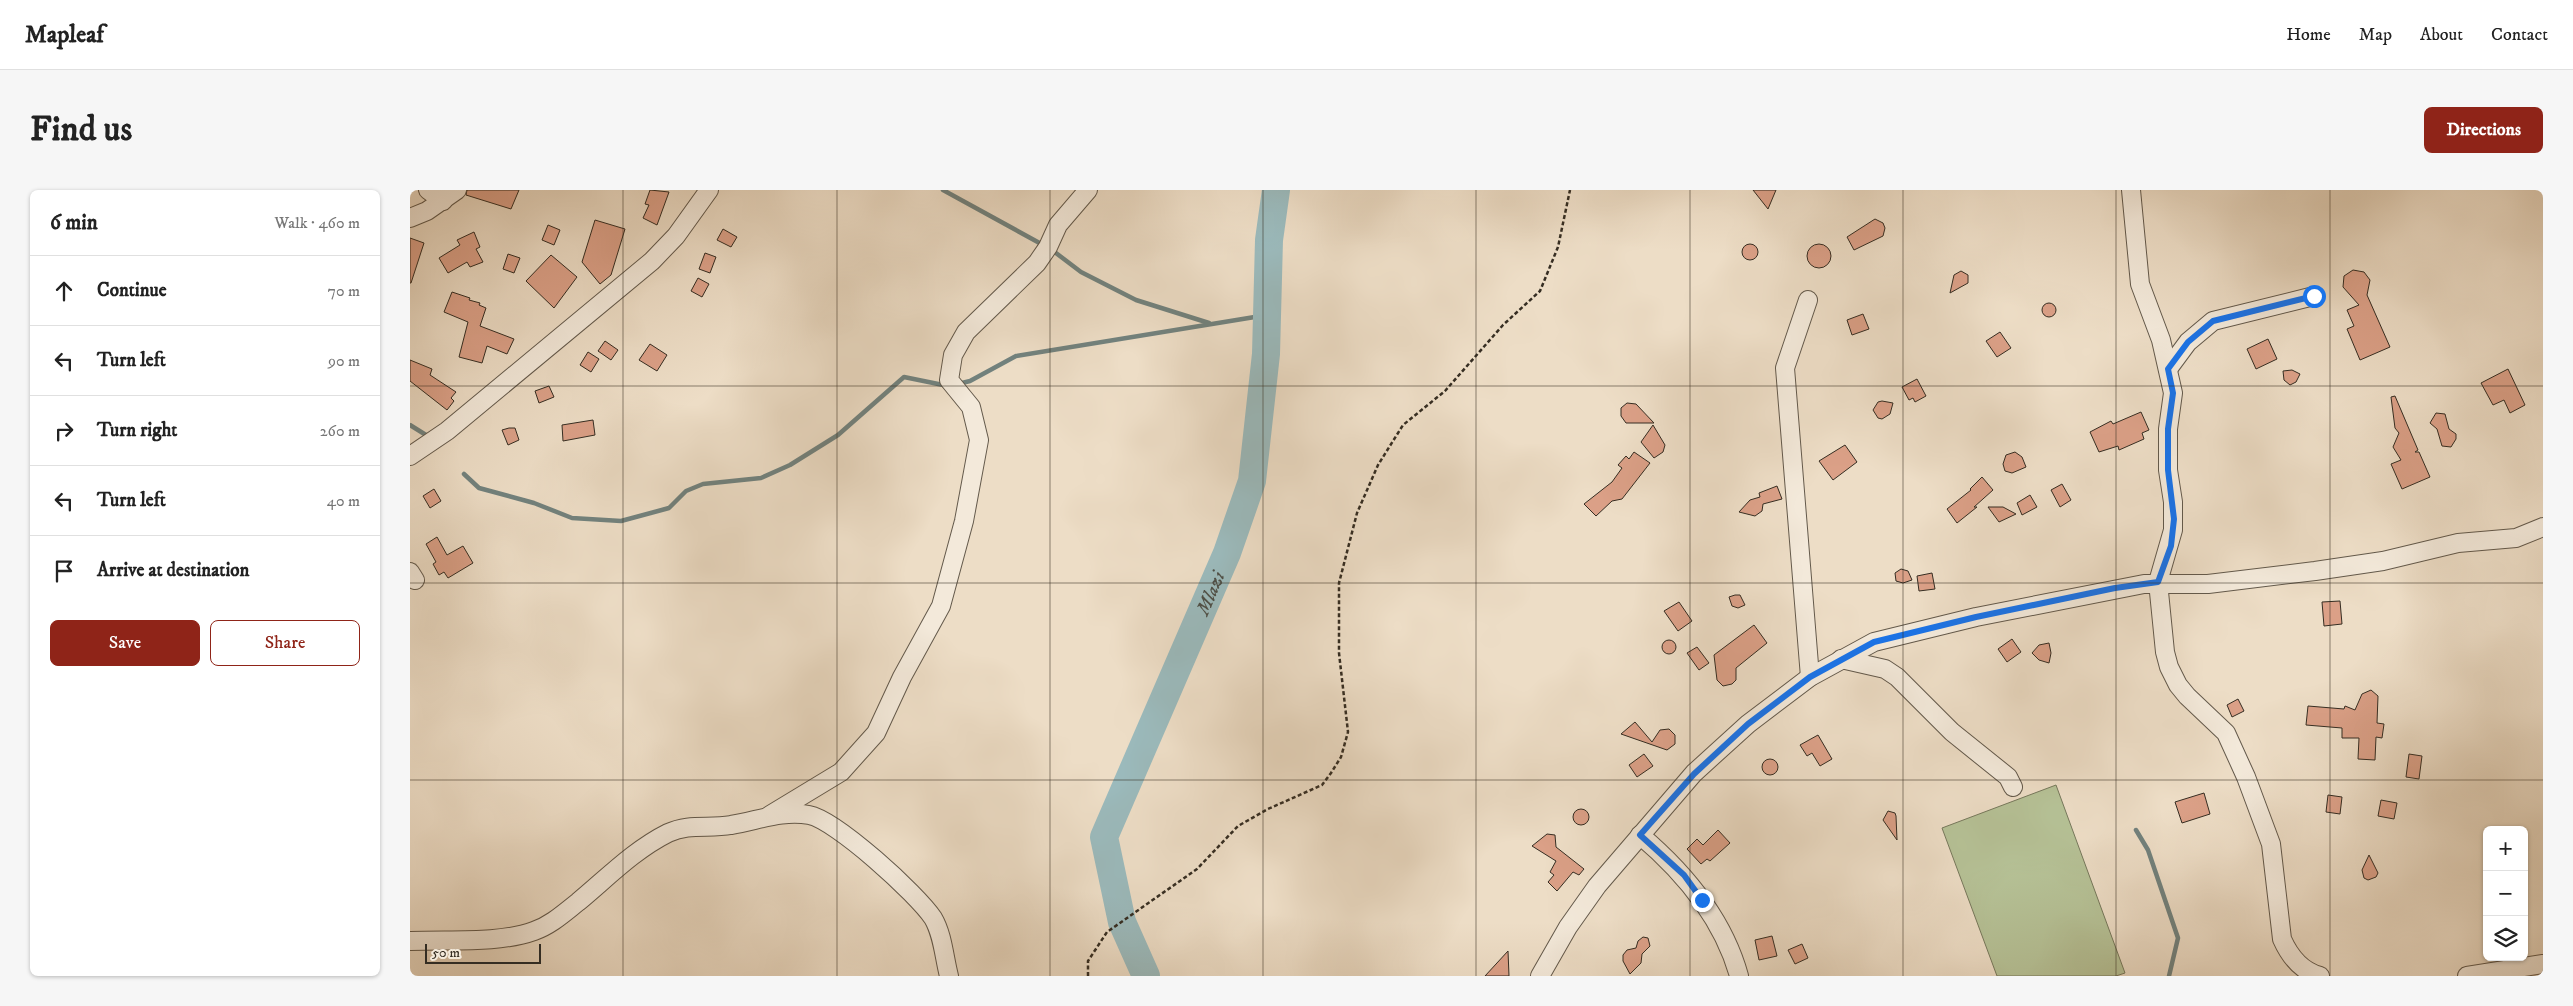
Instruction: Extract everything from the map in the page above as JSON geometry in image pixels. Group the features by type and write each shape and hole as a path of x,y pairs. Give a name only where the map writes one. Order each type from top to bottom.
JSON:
{"street":[{"path":"428,190 443,201"},
{"path":"410,218 443,201 456,190"},
{"path":"410,456 447,431 652,261 676,236 709,190"},
{"path":"770,815 841,772 876,733 902,677 941,606 964,521 979,440 971,407 949,380 953,354 966,332 1037,263 1048,247 1058,225 1088,190"},
{"path":"2131,190 2140,284 2161,340 2173,393 2168,429 2168,470 2174,519 2171,546 2158,582 2165,652 2172,676 2187,696 2218,723 2232,741 2271,844 2282,939 2286,950 2301,967 2320,976"},
{"path":"2168,369 2188,342 2213,321 2314,296"},
{"path":"1808,300 1785,368 1810,677"},
{"path":"1540,976 1580,908 1640,835 1694,774 1748,724 1810,677 1874,642 1893,636 2053,601 2158,582 2208,584 2316,571 2383,561 2458,543 2516,538 2543,527"},
{"path":"1841,659 1886,669 1897,677 1952,732 2008,778 2013,787"},
{"path":"410,941 482,940 534,932 557,920 642,848 670,832 695,825 730,826 770,815 811,815 825,820 850,837 912,894 933,919 941,941 949,976"},
{"path":"1640,835 1684,875 1702,900 1726,940 1738,976"},
{"path":"2467,976 2543,964"}],"path":[{"path":"1088,976 1088,961 1107,932 1197,869 1238,826 1268,809 1322,785 1341,757 1348,732 1339,653 1339,583 1357,513 1378,465 1403,424 1445,391 1503,325 1540,291 1558,247 1570,190"}],"green space":[{"path":"2056,785 2125,973 2116,976 1997,976 1942,828"}],"building":[{"path":"467,190 519,190 511,209 466,195"},
{"path":"650,190 669,192 657,225 643,218 649,205 645,204"},
{"path":"1753,190 1776,190 1768,209"},
{"path":"1875,219 1883,223 1885,228 1883,236 1854,250 1847,237"},
{"path":"595,220 625,229 611,275 600,284 582,262"},
{"path":"548,225 560,230 554,245 542,240"},
{"path":"723,229 737,237 731,247 717,240"},
{"path":"474,232 480,247 476,249 483,262 470,267 467,262 448,273 439,258 460,245 457,240"},
{"path":"410,238 424,243 411,283 410,283"},
{"path":"1750,244 1758,252 1750,260 1742,252"},
{"path":"1819,244 1824,245 1830,251 1830,261 1824,267 1819,268 1814,267 1808,261 1807,256 1808,251 1814,245"},
{"path":"705,253 716,257 710,273 699,269"},
{"path":"508,254 520,258 514,273 503,269"},
{"path":"551,255 577,277 554,308 526,281"},
{"path":"2353,270 2364,272 2370,280 2367,295 2390,347 2360,360 2347,329 2354,326 2347,310 2359,305 2343,287 2344,276"},
{"path":"1961,271 1968,275 1968,283 1950,293 1954,275"},
{"path":"698,278 709,284 702,297 691,291"},
{"path":"452,292 470,298 469,300 480,303 479,305 486,308 480,326 514,339 507,354 487,346 482,363 459,357 468,322 444,312"},
{"path":"2049,303 2054,305 2056,310 2054,315 2049,317 2044,315 2042,310 2044,305"},
{"path":"1863,314 1869,329 1852,335 1847,320"},
{"path":"2000,332 2011,348 1997,357 1986,341"},
{"path":"2268,339 2277,359 2256,369 2247,349"},
{"path":"605,341 618,350 611,360 598,351"},
{"path":"650,344 667,355 657,371 639,360"},
{"path":"588,352 599,359 591,372 580,365"},
{"path":"410,360 432,369 430,375 456,392 451,398 454,401 447,410 410,381"},
{"path":"2508,369 2525,405 2510,413 2504,400 2493,405 2481,383"},
{"path":"2292,370 2300,374 2296,382 2290,385 2284,380 2283,371"},
{"path":"1917,379 1926,396 1915,402 1913,398 1909,400 1902,387"},
{"path":"549,386 554,397 539,403 535,391"},
{"path":"2395,396 2418,450 2415,452 2419,452 2430,477 2402,489 2391,464 2401,460 2393,447 2399,433 2395,428 2391,397"},
{"path":"1878,402 1893,403 1890,414 1882,419 1878,418 1873,410"},
{"path":"1627,403 1636,404 1654,423 1626,423 1621,416 1621,408"},
{"path":"2141,412 2149,430 2142,433 2144,439 2119,450 2118,446 2099,452 2090,432 2111,421 2113,424"},
{"path":"2436,413 2445,414 2449,429 2456,434 2456,439 2451,447 2442,446 2437,429 2430,423"},
{"path":"593,420 595,435 563,441 562,425"},
{"path":"1653,425 1665,445 1663,452 1654,458 1641,442"},
{"path":"515,428 519,440 508,445 502,430"},
{"path":"1845,445 1857,462 1833,480 1819,461"},
{"path":"1634,452 1650,463 1622,499 1612,501 1596,516 1584,504 1612,482 1622,468 1618,465 1626,456 1629,459"},
{"path":"2015,452 2022,457 2026,467 2012,473 2005,471 2003,464 2006,455"},
{"path":"1982,477 1993,490 1974,507 1977,507 1957,523 1947,509 1971,490"},
{"path":"2062,484 2071,500 2060,507 2051,490"},
{"path":"1777,486 1782,499 1763,504 1762,511 1755,516 1739,512 1750,500 1760,497 1759,493"},
{"path":"434,489 441,501 430,508 423,496"},
{"path":"2030,495 2037,507 2022,515 2017,503"},
{"path":"1988,507 2003,507 2016,514 1999,522"},
{"path":"437,537 447,555 463,546 473,563 448,578 444,572 439,575 433,564 436,562 426,544"},
{"path":"1901,569 1908,571 1912,580 1903,583 1896,581 1895,573"},
{"path":"1932,573 1935,589 1919,591 1917,576"},
{"path":"1740,595 1745,605 1738,608 1732,606 1729,597"},
{"path":"2340,601 2342,624 2324,626 2322,602"},
{"path":"1679,602 1692,621 1678,631 1664,611"},
{"path":"1754,625 1767,643 1736,668 1736,680 1732,684 1723,686 1717,680 1714,655"},
{"path":"2012,639 2021,652 2007,662 1998,649"},
{"path":"1669,640 1674,642 1676,647 1674,652 1669,654 1664,652 1662,647 1664,642"},
{"path":"2049,643 2051,653 2049,663 2039,660 2032,653 2039,645"},
{"path":"1697,647 1709,663 1699,670 1687,653"},
{"path":"2371,690 2378,696 2377,723 2384,724 2382,738 2376,737 2375,760 2358,759 2359,738 2342,738 2342,728 2306,725 2308,706 2344,709 2345,706 2355,710 2362,694"},
{"path":"2238,699 2244,711 2232,717 2227,705"},
{"path":"1635,722 1652,742 1660,730 1669,729 1675,735 1675,744 1667,750 1621,734"},
{"path":"1818,735 1832,759 1820,766 1812,753 1807,756 1800,745"},
{"path":"1644,754 1653,766 1637,777 1629,765"},
{"path":"2409,754 2422,756 2419,779 2406,777"},
{"path":"1770,759 1776,761 1778,767 1776,773 1770,775 1764,773 1762,767 1764,761"},
{"path":"2204,793 2210,814 2182,823 2175,802"},
{"path":"2328,795 2342,797 2340,814 2326,812"},
{"path":"2381,800 2397,803 2394,819 2378,816"},
{"path":"1581,809 1589,817 1581,825 1573,817"},
{"path":"1888,811 1895,813 1896,816 1897,840 1883,820"},
{"path":"1718,830 1730,843 1710,861 1707,859 1701,864 1687,849 1697,839 1703,845"},
{"path":"1547,834 1555,835 1556,847 1584,869 1579,875 1573,872 1557,891 1548,882 1554,875 1550,872 1556,861 1532,846"},
{"path":"2369,855 2378,873 2376,877 2368,880 2364,878 2362,870"},
{"path":"1772,936 1777,956 1759,960 1755,940"},
{"path":"1643,937 1648,938 1650,946 1642,954 1641,963 1630,974 1623,961 1623,955 1627,950 1636,948 1638,941"},
{"path":"1802,944 1808,958 1795,964 1788,950"},
{"path":"1508,951 1509,976 1485,976"}],"waterway":[{"path":"943,190 1045,246"},
{"name":"Mlazi","path":"1146,976 1122,922 1104,837 1227,553 1252,481 1266,354 1269,240 1276,190"},
{"path":"1052,250 1081,272 1136,300 1209,323"},
{"path":"958,384 970,381 1016,356 1267,315"},
{"path":"464,474 479,488 534,503 572,518 621,521 669,508 686,491 703,484 761,478 790,465 838,435 904,377 948,386"},
{"path":"410,425 426,435"},
{"path":"2136,830 2148,850 2178,938 2169,976"}],"route":[{"path":"1702,900 1684,875 1640,835 1694,774 1748,724 1810,677 1874,642 1976,617 2115,588 2158,582 2171,546 2174,519 2168,470 2168,429 2173,393 2168,369 2188,342 2213,321 2314,296"}]}
